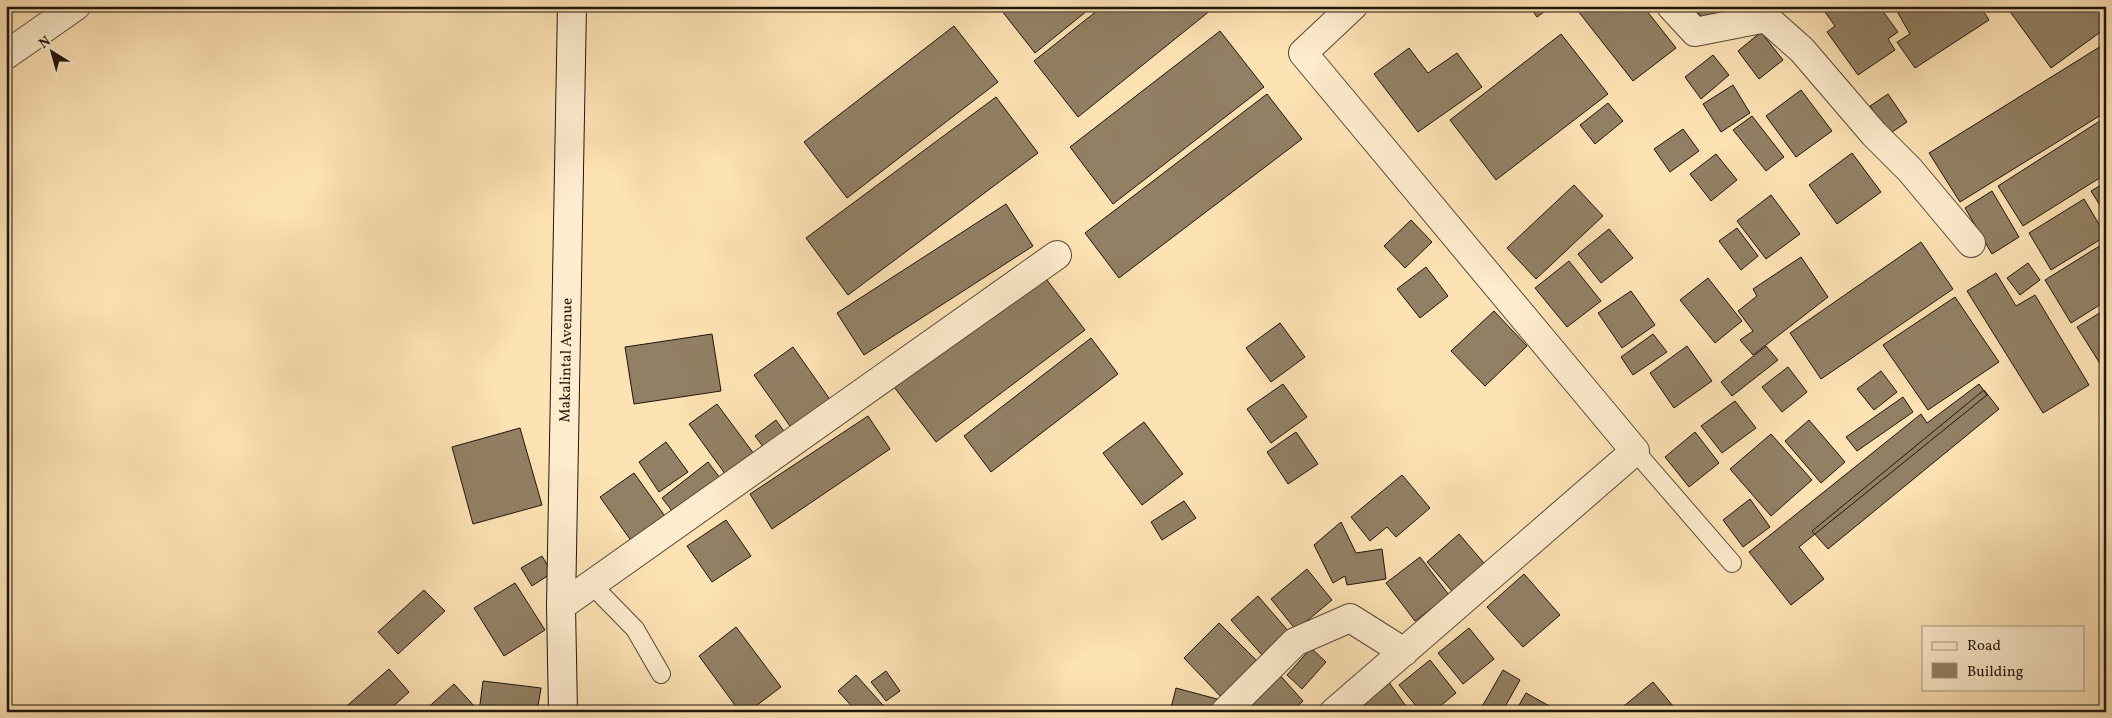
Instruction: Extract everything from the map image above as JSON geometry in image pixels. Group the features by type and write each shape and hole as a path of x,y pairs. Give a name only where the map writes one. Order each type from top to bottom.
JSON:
{"street":[{"path":"6,55 76,6"},
{"name":"Makalintal Avenue","path":"563,712 561,606 572,6"},
{"path":"1334,712 1635,451 1303,53 1353,6"},
{"path":"1671,6 1695,32 1766,18 1802,50 1874,134 1910,170 1971,243"},
{"path":"561,606 1057,254"},
{"path":"1224,712 1295,642 1350,618 1404,652"}],"lane":[{"path":"1635,451 1732,562"},
{"path":"591,584 636,630 661,674"}],"building":[{"path":"998,6 1093,6 1035,53"},
{"path":"1103,6 1216,6 1078,117 1034,61"},
{"path":"1529,6 1552,6 1537,17"},
{"path":"1574,6 1643,6 1676,48 1633,81"},
{"path":"1692,6 1729,6 1708,24"},
{"path":"1832,6 1879,6 1898,32 1888,39 1895,50 1858,75 1827,32 1835,26 1825,12"},
{"path":"1894,6 1980,6 1989,20 1915,68 1897,42 1910,34"},
{"path":"2006,6 2101,6 2106,13 2106,28 2051,68"},
{"path":"954,26 998,82 847,198 804,142"},
{"path":"1220,31 1264,87 1113,204 1070,147"},
{"path":"1761,32 1783,60 1759,79 1738,51"},
{"path":"1561,34 1608,94 1496,180 1450,120"},
{"path":"2106,43 2106,112 1960,202 1929,153"},
{"path":"1409,48 1428,73 1457,53 1482,87 1418,132 1374,74"},
{"path":"1713,55 1729,75 1701,99 1685,77"},
{"path":"1733,85 1750,113 1721,132 1703,104"},
{"path":"1801,90 1832,131 1796,157 1766,116"},
{"path":"1267,94 1302,139 1119,278 1085,233"},
{"path":"1888,94 1907,122 1889,134 1870,106"},
{"path":"996,97 1038,153 848,295 806,238"},
{"path":"1608,103 1623,121 1595,144 1580,125"},
{"path":"1752,116 1784,157 1766,171 1733,130"},
{"path":"2106,117 2106,174 2023,226 1998,186"},
{"path":"1683,129 1699,151 1670,172 1654,149"},
{"path":"1852,153 1881,192 1837,224 1809,185"},
{"path":"1716,154 1737,180 1711,201 1690,174"},
{"path":"2106,182 2106,215 2091,191"},
{"path":"1574,185 1603,216 1536,279 1507,248"},
{"path":"1992,191 2019,237 1992,254 1965,208"},
{"path":"1771,195 1800,234 1766,259 1737,221"},
{"path":"2084,199 2106,236 2051,270 2029,233"},
{"path":"1006,204 1033,246 864,355 837,313"},
{"path":"1411,220 1432,242 1405,268 1384,246"},
{"path":"1737,228 1758,256 1741,270 1719,241"},
{"path":"1609,229 1633,258 1601,283 1578,254"},
{"path":"1921,242 1953,289 1821,379 1790,333"},
{"path":"2106,242 2106,301 2071,323 2045,280"},
{"path":"1801,257 1828,297 1753,355 1740,340 1753,331 1738,311 1757,296 1753,289"},
{"path":"1569,261 1601,301 1567,327 1535,288"},
{"path":"2028,263 2040,280 2020,295 2007,278"},
{"path":"1426,267 1448,296 1420,318 1397,289"},
{"path":"1040,271 1085,330 936,442 891,383"},
{"path":"1996,273 2016,306 2035,295 2089,385 2043,413 1967,291"},
{"path":"1708,278 1742,321 1715,343 1680,300"},
{"path":"1631,291 1655,325 1622,348 1598,313"},
{"path":"1955,297 1999,362 1928,410 1883,345"},
{"path":"2106,309 2106,369 2104,370 2077,327"},
{"path":"1494,311 1527,346 1485,386 1451,351"},
{"path":"1280,323 1305,357 1271,382 1246,348"},
{"path":"712,334 721,391 634,404 625,347"},
{"path":"1653,334 1667,352 1633,375 1621,357"},
{"path":"1091,338 1118,374 991,472 964,436"},
{"path":"1687,346 1712,381 1674,408 1650,373"},
{"path":"1766,346 1778,360 1732,396 1721,382"},
{"path":"793,347 836,408 797,436 754,375"},
{"path":"1788,367 1807,392 1782,412 1762,387"},
{"path":"1881,371 1897,392 1874,410 1857,389"},
{"path":"1283,384 1307,417 1271,443 1247,409"},
{"path":"1979,384 1987,395 1799,547 1824,579 1791,605 1749,552 1921,414 1927,423"},
{"path":"1984,390 1999,409 1828,549 1812,531"},
{"path":"1903,397 1913,412 1857,451 1846,437"},
{"path":"1735,401 1756,428 1722,453 1701,426"},
{"path":"717,404 754,454 726,475 689,424"},
{"path":"868,416 890,449 772,529 750,494"},
{"path":"776,420 788,437 767,452 755,436"},
{"path":"1809,420 1845,462 1821,483 1785,441"},
{"path":"1144,422 1183,474 1142,505 1103,453"},
{"path":"520,428 542,505 473,524 452,447"},
{"path":"1296,432 1318,464 1288,484 1267,452"},
{"path":"1695,432 1719,463 1689,487 1665,457"},
{"path":"1771,434 1812,480 1771,516 1730,469"},
{"path":"666,442 688,472 659,492 639,462"},
{"path":"708,462 726,486 680,521 662,498"},
{"path":"634,473 672,526 637,549 600,497"},
{"path":"1402,475 1430,508 1396,537 1387,527 1370,541 1351,517"},
{"path":"1750,499 1770,527 1743,547 1723,520"},
{"path":"1184,501 1196,518 1162,540 1151,522"},
{"path":"726,520 751,556 712,582 687,546"},
{"path":"1341,522 1356,553 1382,549 1386,579 1347,585 1345,576 1333,583 1314,545"},
{"path":"1459,534 1489,569 1457,597 1427,562"},
{"path":"542,556 552,573 532,586 521,568"},
{"path":"1420,557 1449,595 1415,621 1386,583"},
{"path":"1307,569 1332,600 1296,630 1271,599"},
{"path":"1524,574 1560,615 1523,647 1487,607"},
{"path":"515,583 545,630 504,656 474,608"},
{"path":"424,590 445,611 398,654 378,632"},
{"path":"1258,596 1289,632 1262,655 1231,620"},
{"path":"1219,623 1260,664 1224,700 1184,658"},
{"path":"736,627 781,687 748,712 740,712 699,656"},
{"path":"1469,628 1494,659 1463,684 1438,653"},
{"path":"1311,648 1326,662 1302,689 1287,675"},
{"path":"1430,660 1456,693 1433,712 1421,712 1399,685"},
{"path":"389,669 409,692 387,712 340,712"},
{"path":"1503,670 1520,680 1502,712 1479,712"},
{"path":"886,671 900,691 886,701 871,682"},
{"path":"1278,673 1303,701 1291,712 1241,712"},
{"path":"856,675 889,712 857,712 838,691"},
{"path":"483,681 541,688 537,712 479,712"},
{"path":"1388,681 1410,712 1359,712 1355,706"},
{"path":"1653,682 1677,711 1618,711"},
{"path":"454,684 476,708 472,712 423,712"},
{"path":"1176,688 1217,699 1213,712 1170,712"},
{"path":"1526,693 1560,712 1515,712"}]}
